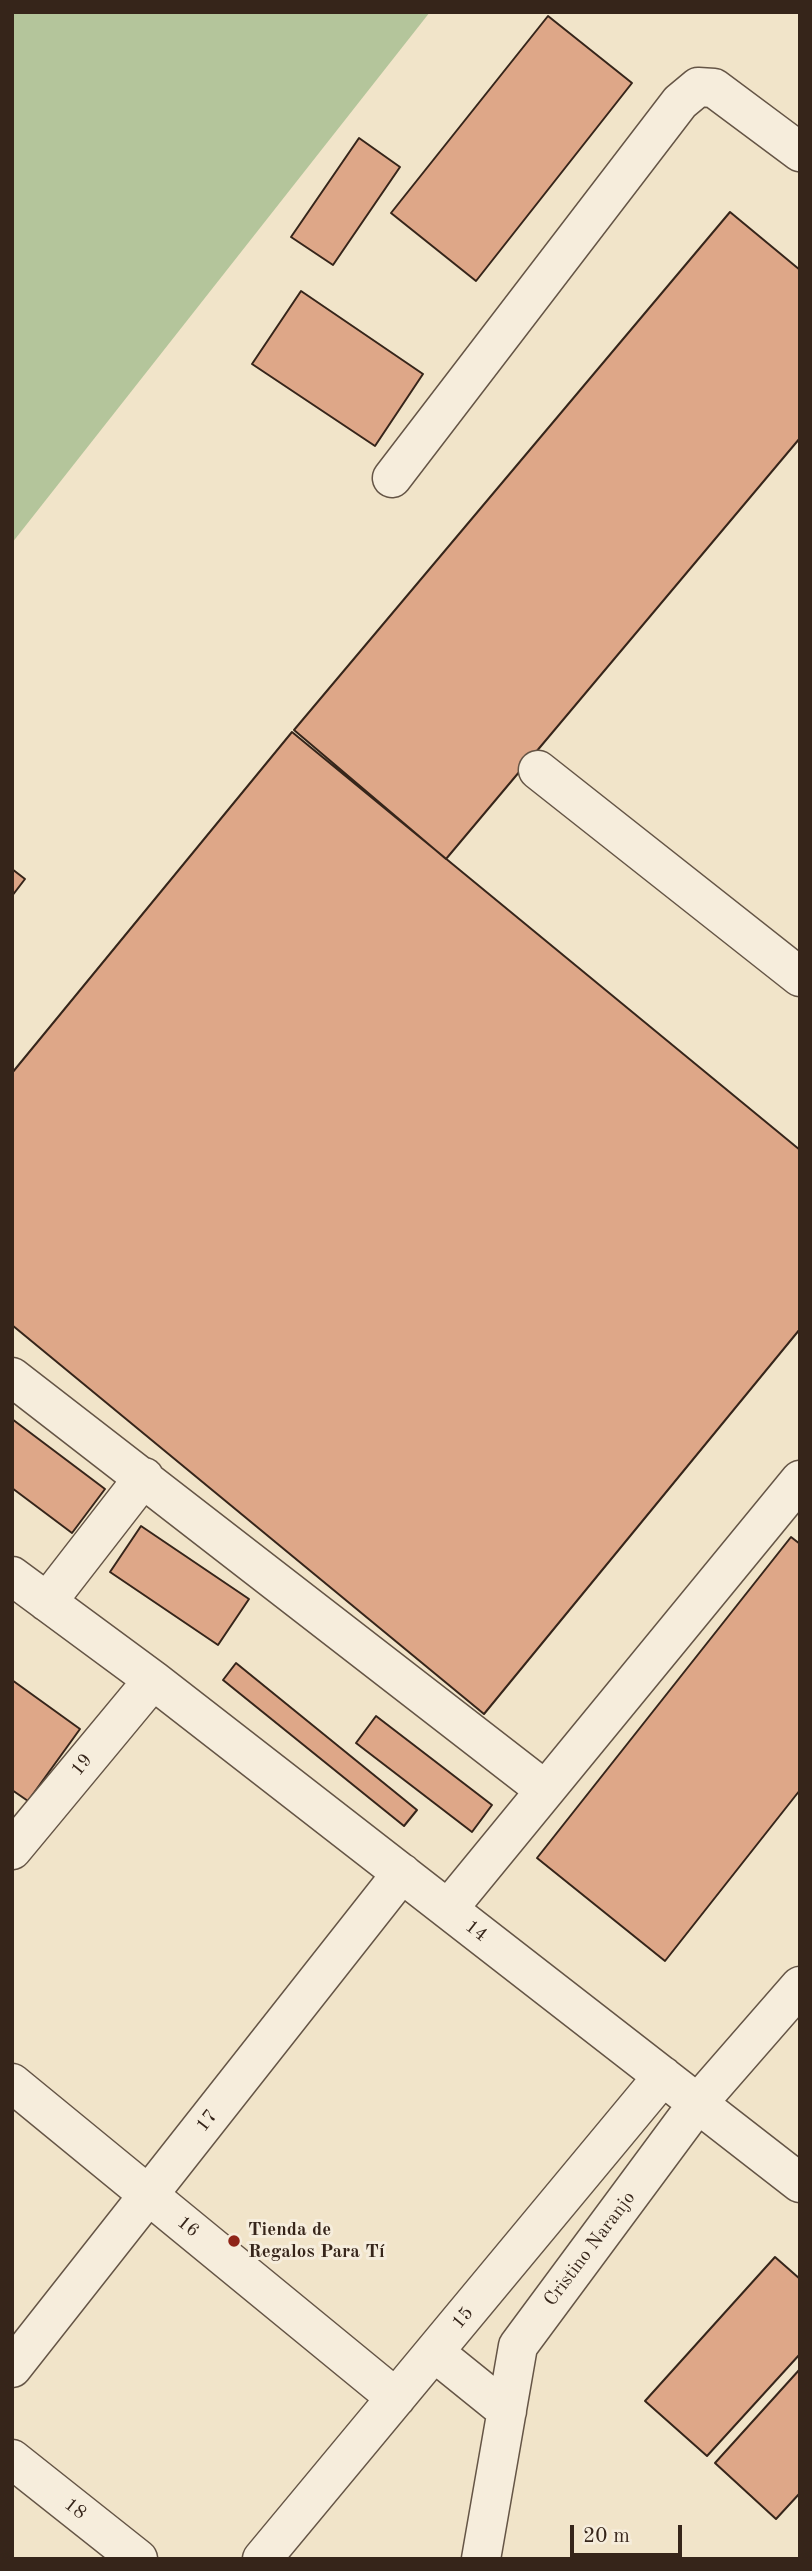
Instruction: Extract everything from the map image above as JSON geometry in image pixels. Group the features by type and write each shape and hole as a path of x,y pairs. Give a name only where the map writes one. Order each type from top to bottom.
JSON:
{"street":[{"path":"392,478 671,113 689,95 698,88 715,88 800,152"},
{"path":"538,770 800,977"},
{"path":"12,1377 545,1790"},
{"path":"47,1602 144,1477"},
{"path":"448,1909 800,1480"},
{"name":"14","path":"12,1576 153,1680 800,2183"},
{"name":"19","path":"12,1850 153,1680"},
{"name":"17","path":"12,2368 402,1874"},
{"name":"Cristino Naranjo","path":"481,2559 518,2346 698,2103 800,1986"},
{"name":"15","path":"262,2559 663,2076"},
{"name":"16","path":"12,2083 396,2398"},
{"path":"434,2353 507,2411"},
{"name":"18","path":"12,2459 138,2559"}],"green space":[{"path":"12,12 430,12 12,543"}],"building":[{"path":"548,16 632,83 476,281 391,213"},
{"path":"359,138 400,167 333,265 291,237"},
{"path":"730,212 800,270 800,438 446,859 294,730"},
{"path":"301,291 423,374 375,446 252,364"},
{"path":"292,732 800,1150 800,1329 484,1714 12,1325 12,1073"},
{"path":"12,869 25,879 12,896"},
{"path":"12,1419 105,1489 72,1533 12,1488"},
{"path":"141,1526 249,1599 218,1645 110,1572"},
{"path":"791,1537 800,1544 800,1790 665,1961 537,1858"},
{"path":"236,1663 417,1810 404,1826 223,1680"},
{"path":"12,1680 80,1729 28,1801 12,1790"},
{"path":"376,1716 492,1805 472,1832 356,1743"},
{"path":"775,2257 800,2279 800,2354 707,2456 645,2401"},
{"path":"800,2369 800,2493 776,2519 715,2463"}],"place":[{"name":"Tienda de Regalos Para Tí","path":"234,2241"}]}
